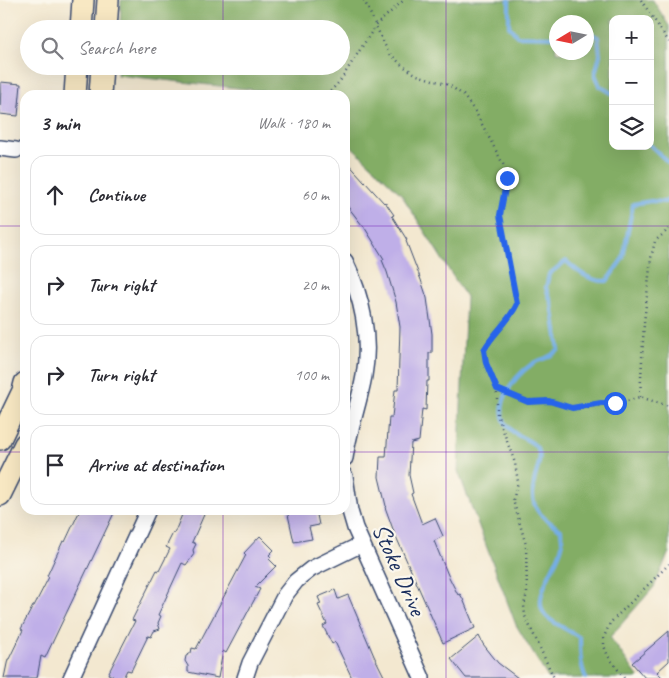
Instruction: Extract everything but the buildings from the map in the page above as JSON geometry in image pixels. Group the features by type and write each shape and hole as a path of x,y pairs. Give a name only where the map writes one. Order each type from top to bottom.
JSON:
{"main road":[{"path":"82,20 83,0"},
{"path":"107,20 108,0"},
{"path":"75,90 76,75"},
{"path":"100,90 101,75"},
{"path":"0,438 20,394"},
{"path":"0,495 20,454"}],"street":[{"path":"0,148 16,150"},
{"path":"350,274 358,296 366,342 364,374 350,428"},
{"name":"Stoke Drive","path":"350,511 362,544 422,678"},
{"path":"71,678 146,515"},
{"path":"245,678 250,663 285,595 296,581 311,569 362,544"}],"path":[{"path":"364,0 388,52 402,66 417,75 449,85 463,95 476,113 504,164 507,178 500,215 517,304 511,318 484,350 486,363 497,389 497,414 515,463 518,482 513,500 526,545 527,593 524,605 525,616 554,678"},
{"path":"350,65 376,25 404,0"},
{"path":"641,0 669,42"},
{"path":"332,90 344,75"},
{"path":"640,397 644,323 651,258 655,240 669,229"},
{"path":"497,389 528,402 549,401 572,408 627,401 640,397 669,406"},
{"path":"624,678 608,656 604,646 604,637 610,623 669,564"}],"green space":[{"path":"121,0 653,0 669,26 669,552 654,587 610,637 639,678 548,678 516,625 458,471 466,297 401,194 350,145 350,90 256,90 117,75 350,75 350,20 120,20"}],"waterway":[{"path":"509,0 509,26 517,36 549,37"},
{"path":"594,35 598,37 600,55 595,74 600,86 609,92"},
{"path":"654,149 669,163"},
{"path":"586,678 581,663 580,638 551,620 542,610 542,592 562,546 561,530 544,518 536,509 533,489 540,455 534,444 515,434 505,423 503,404 511,386 524,370 559,350 552,304 546,288 549,274 566,261 585,276 607,281 623,258 633,204 651,201 665,202 669,199"}],"route":[{"path":"507,178 500,215 517,304 511,318 499,329 484,350 486,363 497,389 528,402 549,401 572,408 601,403 615,403"}]}
